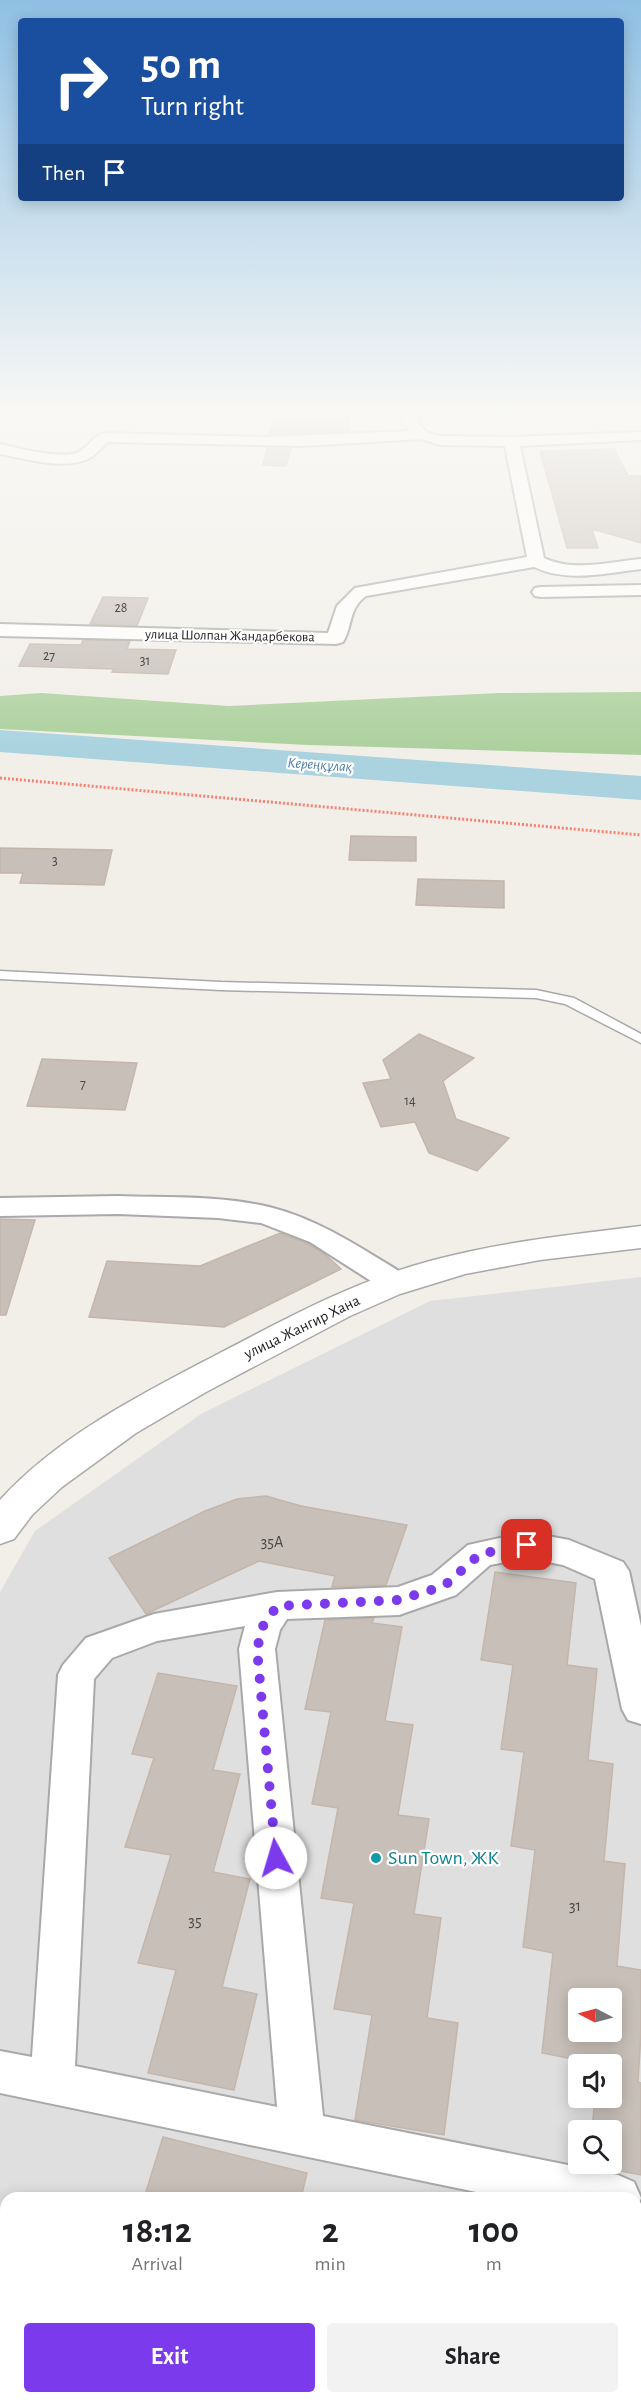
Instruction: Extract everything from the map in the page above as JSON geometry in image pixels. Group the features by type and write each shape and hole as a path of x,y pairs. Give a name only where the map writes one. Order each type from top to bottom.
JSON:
{"street":[{"path":"529,525 536,561"},
{"name":"улица Шолпан Жандарбекова","path":"0,630 336,638 344,609 351,597 360,592 536,561 555,570 641,564"},
{"path":"541,592 641,590"},
{"path":"0,1207 129,1206 218,1209 266,1215 320,1236 396,1284"},
{"name":"улица Жангир Хана","path":"3,1524 37,1487 86,1447 157,1402 349,1302 440,1269 498,1257 641,1237"},
{"path":"52,2083 76,1675 99,1648 154,1628 277,1606 399,1600 444,1586 480,1554 527,1545 569,1553 611,1571 641,1709"},
{"path":"277,1606 263,1626 257,1649 302,2134"},
{"path":"0,2072 588,2192"}],"lane":[{"path":"0,975 221,986 536,994 569,1001 641,1039"}],"path":[{"path":"0,778 641,835"}],"shaded area":[{"path":"641,1277 641,2192 0,2192 0,1592 35,1531 201,1414 430,1301"}],"green space":[{"path":"641,692 641,755 308,745 0,729 0,696 41,693 229,706 499,693"}],"building":[{"path":"561,525 641,525 641,543 592,529 598,548 567,548"},
{"path":"103,597 148,598 137,626 90,624"},
{"path":"83,640 130,641 127,649 176,650 168,674 112,672 114,669 19,666 30,644 81,645"},
{"path":"351,836 416,837 416,861 349,860"},
{"path":"0,848 112,850 104,885 20,883 23,873 0,873"},
{"path":"418,879 504,881 504,908 416,905"},
{"path":"419,1034 474,1058 443,1081 456,1119 509,1138 477,1171 429,1153 415,1122 381,1127 363,1083 391,1079 383,1060"},
{"path":"42,1059 137,1063 125,1110 27,1106"},
{"path":"0,1219 35,1220 6,1315 0,1315"},
{"path":"280,1233 309,1244 341,1269 224,1327 89,1317 107,1261 200,1266"},
{"path":"266,1496 301,1506 407,1525 386,1585 332,1587 335,1576 259,1561 146,1614 109,1558 205,1511 237,1499"},
{"path":"495,1572 576,1583 567,1665 597,1669 588,1760 613,1764 604,1861 625,1864 617,1966 641,1970 638,2082 641,2083 641,2175 622,2171 622,2120 593,2120 594,2108 622,2108 622,2054 568,2054 568,2058 542,2053 553,1953 523,1947 535,1850 511,1846 524,1752 501,1749 513,1665 481,1660"},
{"name":"Sun Town, ЖК","path":"374,1618 372,1623 402,1627 385,1721 413,1725 398,1815 429,1819 414,1914 441,1918 427,2018 458,2023 444,2135 355,2120 372,2015 334,2009 354,1903 321,1898 338,1808 312,1804 331,1712 305,1709 325,1620"},
{"path":"158,1673 237,1686 213,1770 240,1774 213,1872 250,1879 222,1987 257,1994 234,2090 148,2073 176,1970 138,1963 171,1855 125,1847 154,1758 132,1754"},
{"path":"163,2137 307,2173 302,2192 146,2192"}],"waterway":[{"name":"Кереңқұлақ","path":"0,741 641,788"}],"place":[{"name":"Sun Town, ЖК","path":"376,1858"}],"route":[{"path":"276,1858 257,1649 263,1626 277,1606 399,1600 444,1586 480,1554 527,1545"}]}
